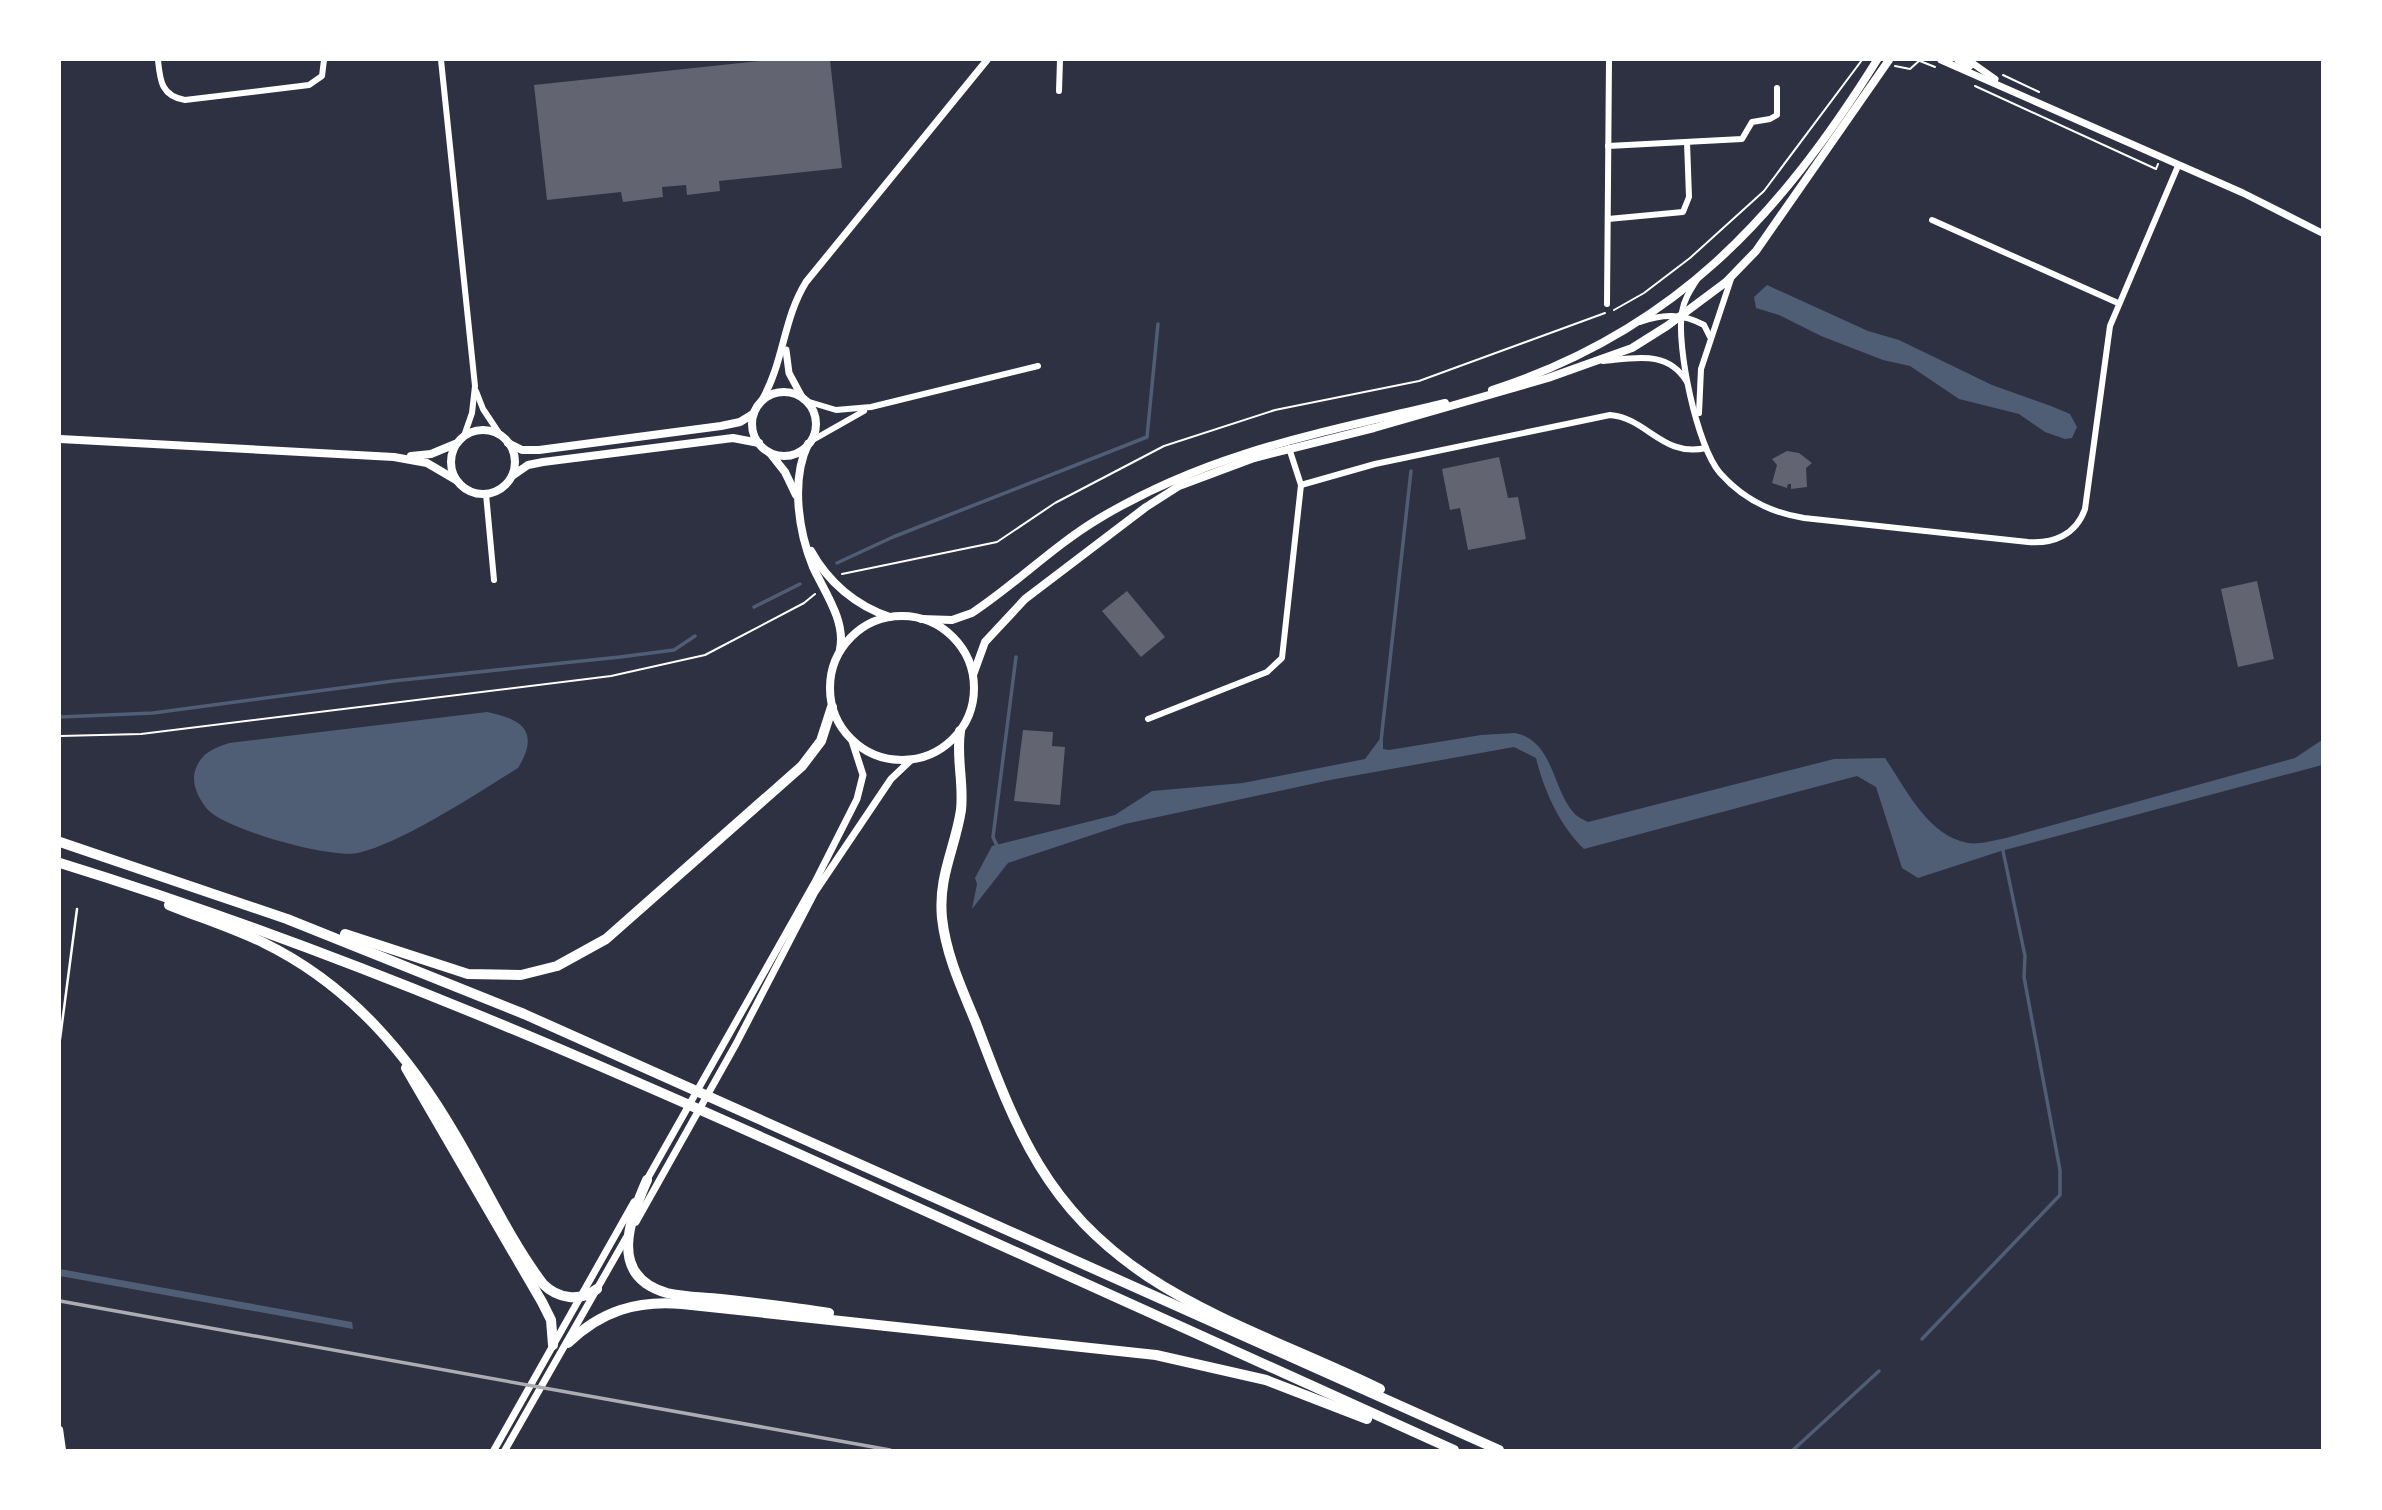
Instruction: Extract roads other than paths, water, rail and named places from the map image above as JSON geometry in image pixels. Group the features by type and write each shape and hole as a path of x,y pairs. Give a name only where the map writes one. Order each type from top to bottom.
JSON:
{"highway":[{"path":"60,842 450,970 498,976 549,969 574,959 606,939 797,771 821,741 832,707"},
{"path":"960,731 958,752 961,804 942,881 944,934 1013,1120 1049,1183 1108,1246 1174,1292 1357,1378 1500,1451"},
{"path":"60,863 287,940 517,1030 685,1102 1454,1451"},
{"path":"103,877 280,951 324,978 379,1028 430,1094 540,1280 558,1295 579,1297 597,1289"},
{"path":"205,890 386,957 614,1052 1500,1451"},
{"path":"379,1028 404,1065 542,1302 551,1320 553,1345"},
{"path":"647,1180 630,1220 627,1236 635,1270 648,1283 663,1291 809,1310 930,1330"},
{"path":"568,1343 606,1314 651,1303 1145,1354 1215,1367 1317,1397 1442,1451"}],"main road":[{"path":"806,540 820,565 836,585 864,606 890,617 952,620 965,616 1063,541 1118,508 1203,466 1286,439 1494,389 1566,360 1632,324 1699,277 1750,231 1798,177 1877,60"},
{"path":"799,502 785,472 759,443 752,428 754,414 762,400 784,392 805,400 815,419 799,470 799,502 814,568 841,628 838,653 829,684 832,707 839,726 852,741 881,758 911,760 937,751 960,731 972,702 973,675 985,642 1013,610 1146,507 1199,477 1290,449 1487,397 1599,361 1638,344 1681,317 1734,275 1766,238 1889,60"},
{"path":"394,457 431,454 483,430 501,436 522,450 539,450 721,426 740,422 754,414"},
{"path":"60,439 394,457 428,463 470,492 486,494 502,488 524,467 543,462 733,438 759,443"},
{"path":"456,480 451,461 461,439"},
{"path":"768,451 789,455 809,442"},
{"path":"508,443 515,459 512,476"},
{"path":"838,653 861,628 890,617"},
{"path":"921,619 939,626 956,641 967,657 973,675"}],"street":[{"path":"158,60 164,89 172,96 185,100 309,85 321,76 324,60"},
{"path":"442,60 475,386 482,409 501,436"},
{"path":"762,400 778,368 792,308 806,282 987,60"},
{"path":"1059,91 1060,60"},
{"path":"1607,304 1609,60"},
{"path":"1941,60 2243,193 2322,233"},
{"path":"1958,60 1990,76"},
{"path":"1968,60 2013,90"},
{"path":"1608,146 1744,138 1752,122 1777,115 1777,88"},
{"path":"1608,219 1684,212 1689,197 1687,142"},
{"path":"1699,277 1685,301 1681,317 1681,342 1699,426 1706,448 1725,479 1754,501 1779,512 2028,542 2053,541 2074,528 2085,509 2108,333 2118,303 2178,166"},
{"path":"1932,220 2118,303"},
{"path":"1699,426 1698,382 1710,339 1734,275"},
{"path":"1632,324 1657,316 1681,317 1704,325 1710,339"},
{"path":"785,339 789,373 805,400 836,410 871,407 1038,366"},
{"path":"1599,361 1644,357 1663,359 1678,369 1690,387"},
{"path":"461,439 472,413 475,386"},
{"path":"809,442 871,407"},
{"path":"1301,485 1375,464 1610,415 1622,418 1677,449 1687,451 1706,448"},
{"path":"1148,719 1261,675 1280,662 1286,646 1301,485 1286,439"},
{"path":"486,494 494,580"},
{"path":"494,1451 815,881 860,793 863,775 852,741"},
{"path":"505,1451 728,1059 820,885 891,779 911,760"},
{"path":"60,1429 62,1451"}],"lane":[{"path":"60,1039 77,909"}],"water":[{"path":"1767,285 1868,331 1899,340 1992,385 2070,414 2077,427 2072,438 2065,439 2045,432 2019,414 1959,399 1910,366 1883,360 1821,336 1779,315 1756,308 1754,297"},
{"path":"487,712 510,719 524,729 528,745 518,768 417,828 376,848 358,853 326,852 280,841 236,826 208,810 195,786 194,776 200,760 229,743"},
{"path":"1515,733 1538,746 1567,803 1575,814 1588,822 1834,759 1885,758 1919,810 1941,831 1968,843 2006,838 2295,758 2322,740 2322,765 2001,851 1918,878 1902,868 1876,787 1857,776 1584,849 1567,830 1554,807 1536,758 1514,747 1330,780 1125,824 1008,863 972,909 977,884 975,878 992,846 1115,815 1152,791 1243,783 1365,759 1379,740 1383,740 1383,749 1389,750 1481,735"},
{"path":"60,1269 352,1322 353,1329 60,1276"}],"waterway":[{"path":"837,563 893,537 1147,437 1158,324"},
{"path":"1381,741 1411,471"},
{"path":"754,607 800,584"},
{"path":"60,717 153,713 393,681 620,657 674,650 695,636"},
{"path":"998,848 993,837 1016,657"},
{"path":"1922,1339 2060,1195 2060,1170 2024,977 2025,956 2002,846"},
{"path":"1793,1450 1879,1371"}],"railway":[{"path":"60,1301 890,1450"}]}
